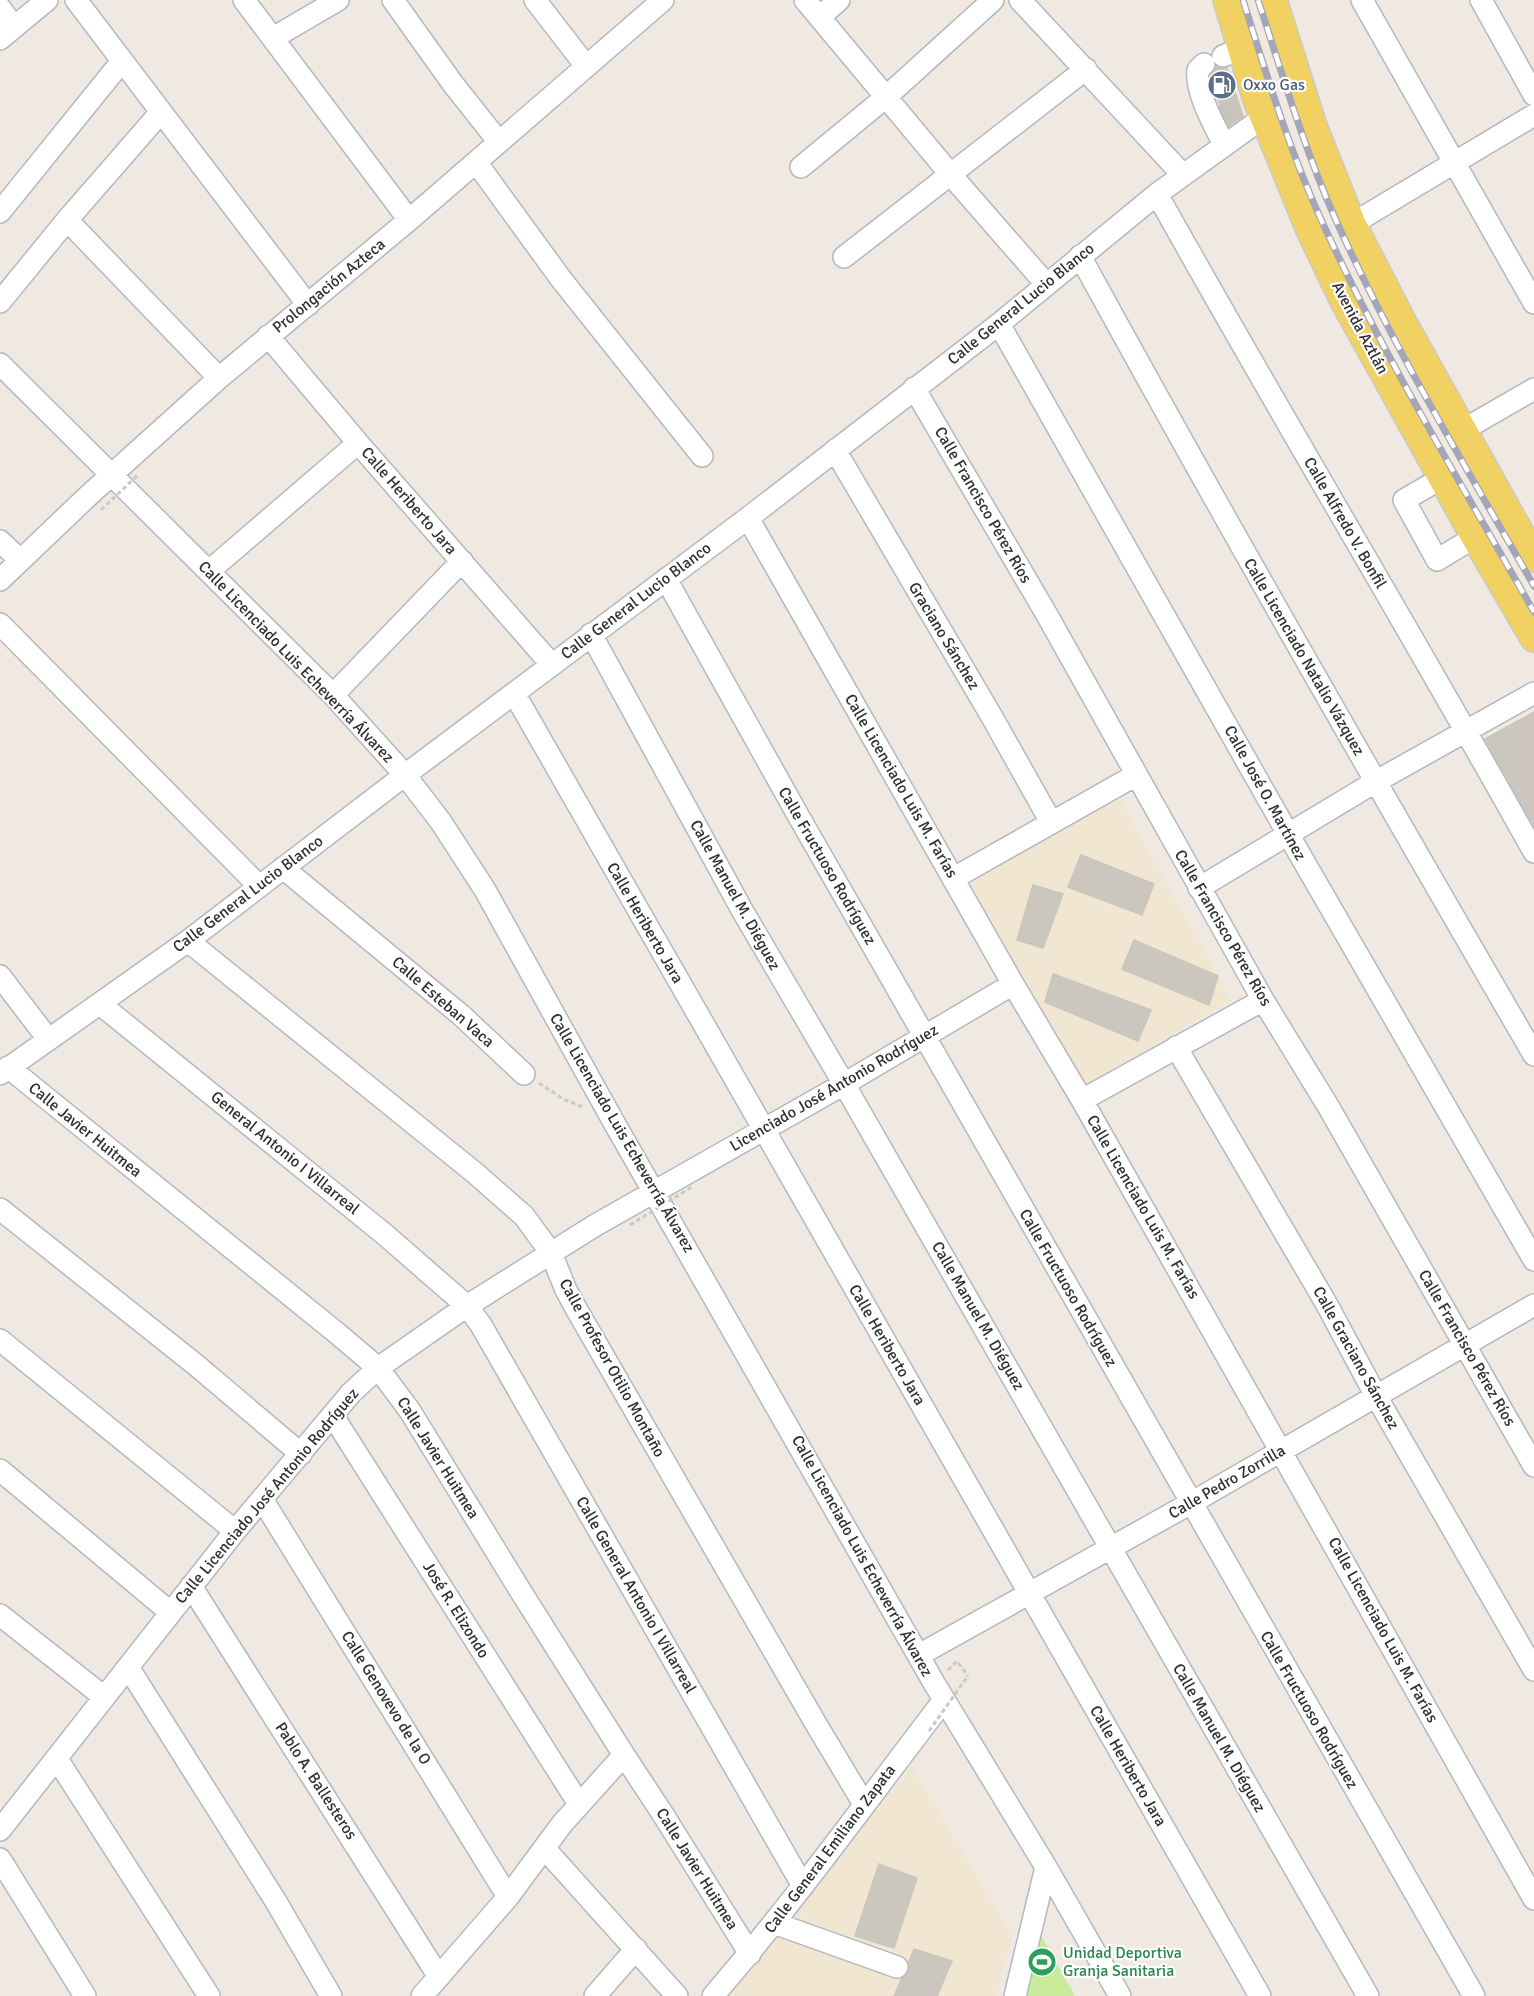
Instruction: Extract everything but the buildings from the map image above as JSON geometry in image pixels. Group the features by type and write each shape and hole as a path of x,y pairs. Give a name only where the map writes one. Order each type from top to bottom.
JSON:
{"main road":[{"name":"Avenida Aztlán","path":"1227,0 1223,56 1239,112 1310,230 1344,301 1534,638"},
{"path":"1273,0 1313,126 1352,224 1402,321 1534,558"}],"street":[{"path":"0,8 7,33 47,0"},
{"path":"76,0 308,305"},
{"path":"244,0 409,220"},
{"path":"273,38 338,0"},
{"path":"393,0 453,84 499,142"},
{"path":"535,0 586,66"},
{"name":"Prolongación Azteca","path":"0,580 112,474 219,378 409,220 663,0"},
{"path":"805,0 951,175 1046,284"},
{"path":"820,17 839,0"},
{"path":"801,168 886,97 993,0"},
{"path":"1020,0 1182,175"},
{"path":"1362,0 1534,303"},
{"path":"1481,0 1534,95"},
{"path":"1223,56 1198,70 1197,80 1239,112 1224,145"},
{"path":"0,212 122,62"},
{"path":"844,257 1086,69"},
{"path":"0,302 67,220 161,112"},
{"name":"Calle General Lucio Blanco","path":"4,1070 188,941 591,634 748,518 999,324 1157,194 1224,145 1239,112"},
{"path":"1352,224 1534,115"},
{"path":"476,162 586,311 702,456"},
{"name":"Calle Alfredo V. Bonfil","path":"1157,194 1239,341 1467,732 1534,852"},
{"path":"67,220 219,378"},
{"name":"Calle Licenciado Natalio Vázquez","path":"1080,256 1375,782 1534,1055"},
{"name":"Calle José O. Martínez","path":"999,324 1288,834 1534,1260"},
{"name":"Calle Heriberto Jara","path":"268,336 552,665"},
{"name":"Calle Licenciado Luis Echeverría Álvarez","path":"0,364 333,695 405,775 441,822 485,890 612,1119 944,1700 1046,1867 1120,1996"},
{"name":"Calle Francisco Pérez Ríos","path":"914,388 1047,615 1263,999 1328,1106 1534,1466"},
{"path":"1463,430 1534,389"},
{"path":"209,571 358,443"},
{"name":"Graciano Sánchez","path":"835,450 1051,822"},
{"path":"1442,478 1404,500 1409,510 1437,560 1475,537"},
{"name":"Calle Licenciado Luis M. Farías","path":"748,518 1282,1451 1534,1899"},
{"path":"0,541 20,560"},
{"path":"333,695 462,561"},
{"name":"Calle Fructuoso Rodríguez","path":"666,579 925,1037 1474,1996"},
{"path":"0,624 259,886"},
{"name":"Calle Manuel M. Diéguez","path":"591,634 742,910 1368,1996"},
{"name":"Calle Heriberto Jara","path":"514,693 1260,1996"},
{"path":"1200,888 1375,782 1534,693"},
{"path":"954,878 1136,775"},
{"name":"Calle Esteban Vaca","path":"283,868 461,1015 524,1074"},
{"name":"Calle Profesor Otilio Montaño","path":"188,941 483,1180 524,1216 551,1253 578,1312 864,1804"},
{"path":"0,976 48,1039"},
{"name":"Licenciado José Antonio Rodríguez","path":"655,1191 844,1084 1013,984"},
{"path":"1082,1100 1263,999"},
{"name":"General Antonio I Villarreal","path":"100,1004 383,1233 467,1306"},
{"name":"Calle Graciano Sánchez","path":"1176,1047 1326,1303 1376,1396 1534,1670"},
{"name":"Calle Javier Huitmea","path":"4,1070 378,1368 410,1411 750,1954"},
{"name":"Calle Licenciado José Antonio Rodríguez","path":"0,1830 235,1531 351,1393 378,1368 467,1306 655,1191"},
{"path":"0,1209 196,1365 301,1454"},
{"name":"Calle Pedro Zorrilla","path":"919,1655 1191,1503 1534,1305"},
{"name":"Calle General Antonio I Villarreal","path":"467,1306 481,1325 803,1886"},
{"path":"0,1340 235,1531"},
{"name":"José R. Elizondo","path":"333,1416 579,1804"},
{"path":"0,1470 170,1612"},
{"name":"Calle Genovevo de la O","path":"262,1499 508,1897"},
{"name":"Pablo A. Ballesteros","path":"191,1586 439,1977"},
{"path":"0,1615 104,1697"},
{"path":"128,1667 275,1900 331,1996"},
{"name":"Calle General Emiliano Zapata","path":"713,1996 750,1954 944,1700"},
{"path":"422,1996 508,1897 562,1824 624,1755"},
{"path":"57,1758 209,1996"},
{"path":"545,1849 677,1996"},
{"path":"0,1859 85,1996"},
{"path":"1016,1996 1046,1867"},
{"path":"774,1923 897,1967"},
{"path":"595,1996 636,1949"}],"path":[{"path":"100,510 139,474"},
{"path":"524,1074 563,1099 612,1119"},
{"path":"630,1225 692,1187"},
{"path":"929,1731 968,1676 957,1661"}],"shaded area":[{"path":"1117,794 1231,1000 1082,1086 962,882"},
{"path":"912,1767 1012,1936 996,1996 726,1996"}],"green space":[{"name":"Unidad Deportiva Granja Sanitaria","path":"1037,1928 1075,1996 1020,1996"}],"tunnel":[{"path":"1221,116 1241,107"}],"railway":[{"path":"1243,0 1290,142 1324,226 1398,373 1534,612"},
{"path":"1258,0 1313,165 1357,265 1430,405 1534,586"}],"place":[{"name":"Oxxo Gas","path":"1222,85"},
{"name":"Unidad Deportiva Granja Sanitaria","path":"1042,1962"}]}
